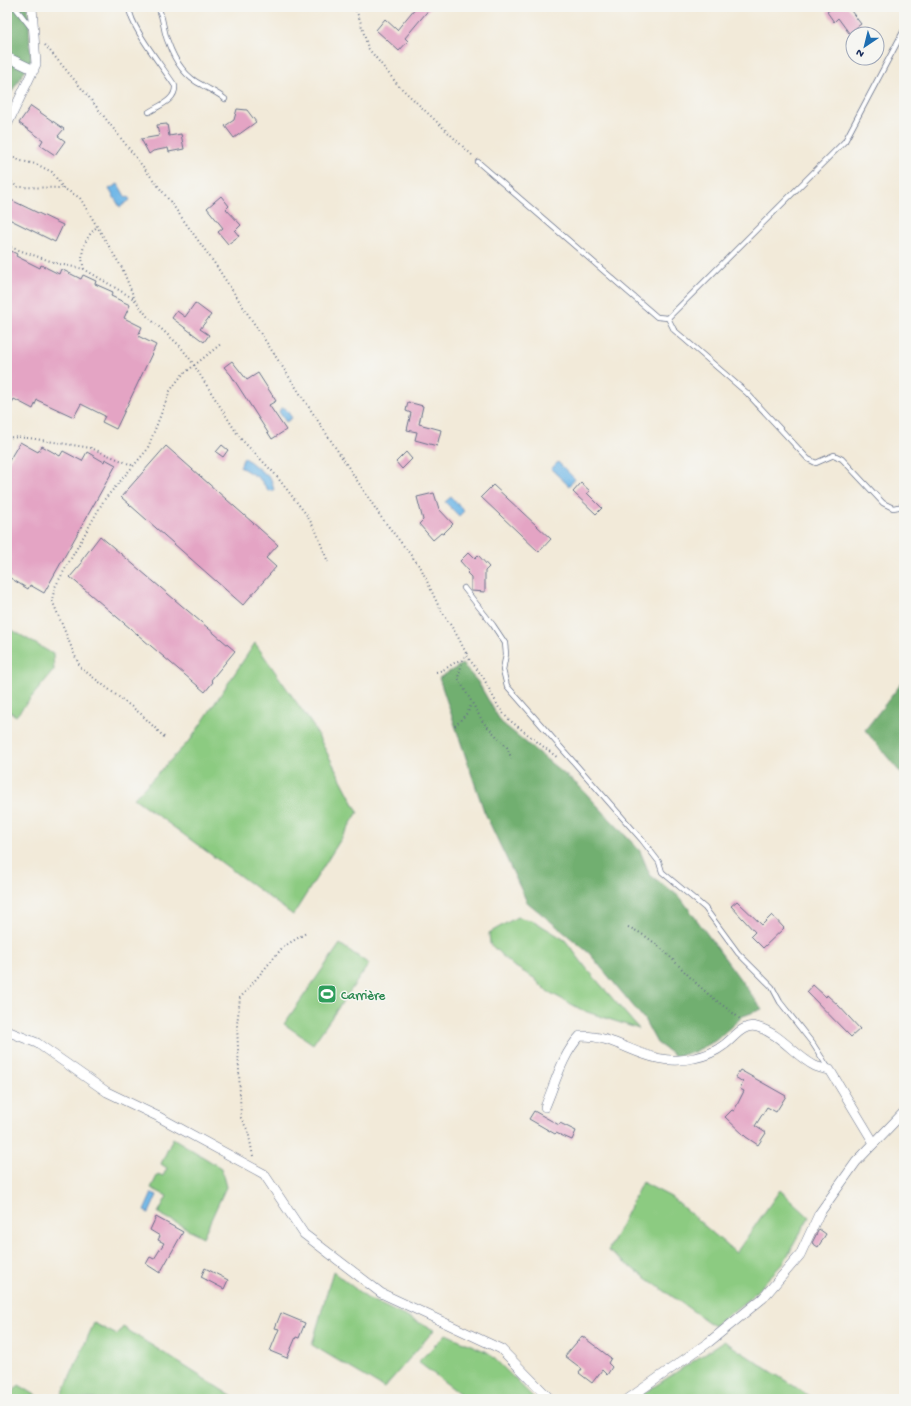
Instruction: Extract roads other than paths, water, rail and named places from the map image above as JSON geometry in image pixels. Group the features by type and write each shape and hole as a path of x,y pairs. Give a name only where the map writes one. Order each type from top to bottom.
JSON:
{"street":[{"path":"7,125 34,70 36,60 32,7"},
{"path":"7,57 34,70"},
{"path":"545,1107 566,1055 572,1044 580,1036 590,1036 624,1046 651,1058 672,1062 710,1054 725,1045 740,1031 749,1026 757,1027 779,1039 816,1066 830,1070 874,1143"},
{"path":"7,1031 37,1043 107,1092 157,1116 264,1174 304,1234 310,1239 381,1293 501,1349 550,1399"},
{"path":"628,1399 709,1342 762,1298 800,1255 819,1214 856,1162 904,1112"}],"lane":[{"path":"15,7 34,32"},
{"path":"129,7 129,15 138,31 175,86 175,93 172,98 149,112"},
{"path":"158,7 163,18 165,35 172,53 181,67 187,75 225,99"},
{"path":"668,318 845,141 904,30"},
{"path":"478,162 657,317 668,318"},
{"path":"668,318 674,330 747,393 808,459 816,463 834,455 842,459 883,503 893,508 904,506"},
{"path":"464,588 493,624 505,643 506,654 503,670 507,686 642,840 659,862 662,872 705,908 738,953 772,987 780,1002 813,1044 830,1070"}],"water":[{"path":"118,184 126,198 128,197 130,200 120,207 109,189"},
{"path":"281,408 285,408 292,418 286,422 279,412"},
{"path":"244,457 271,479 274,490 269,491 259,478 240,467"},
{"path":"558,462 575,479 569,486 551,469"},
{"path":"451,497 464,511 459,516 445,502"},
{"path":"152,1193 157,1195 149,1213 144,1211"}],"place":[{"name":"Carrière","path":"327,994"}]}
